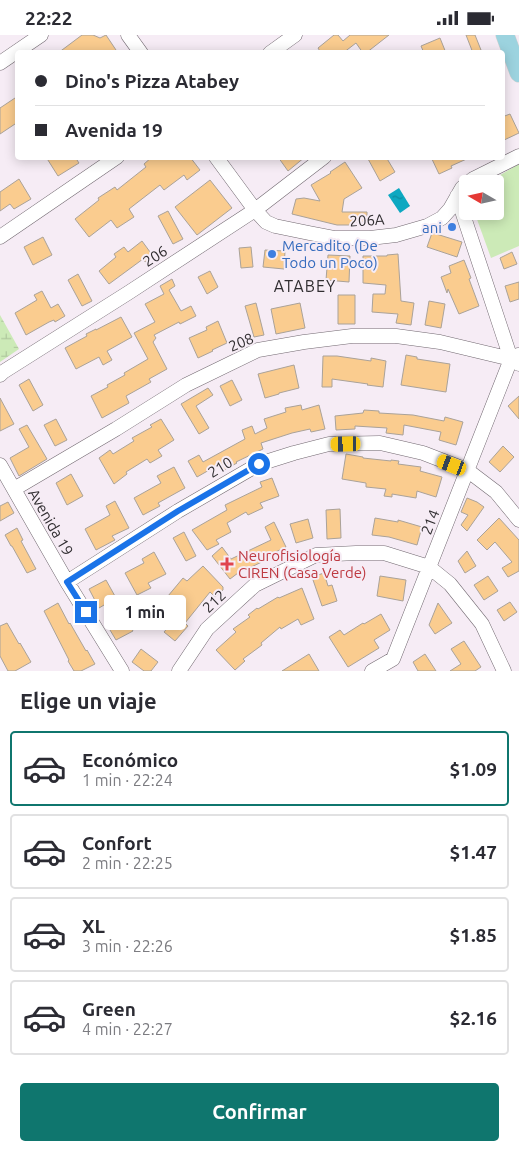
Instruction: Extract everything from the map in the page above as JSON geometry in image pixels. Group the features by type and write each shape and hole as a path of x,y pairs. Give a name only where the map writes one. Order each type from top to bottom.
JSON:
{"main road":[{"path":"505,45 519,73"}],"street":[{"path":"19,50 41,35"},
{"path":"128,35 138,50"},
{"path":"274,50 295,35"},
{"path":"0,63 15,53"},
{"name":"206A","path":"218,160 266,222 275,226 335,238 370,238 396,235 427,227 442,218 450,209 462,188 473,179 519,156"},
{"path":"0,237 113,160"},
{"name":"206","path":"0,375 255,210 320,160"},
{"path":"457,196 517,361"},
{"name":"208","path":"14,489 186,385 258,350 352,335 396,336 440,342 517,361"},
{"name":"214","path":"372,671 396,665 429,567 505,374 517,361"},
{"name":"210","path":"67,582 178,511 259,464 329,444 380,443 423,453 467,470 496,492 519,520"},
{"name":"Avenida 19","path":"0,465 67,582 122,671"},
{"name":"212","path":"179,671 207,629 255,585 316,555 384,553 429,567"},
{"path":"429,567 450,584 482,624 504,671"}],"green space":[{"path":"519,164 519,246 491,258 477,220 504,220 504,175 500,175"},
{"path":"0,315 19,349 0,362"}],"water":[{"path":"399,188 410,206 400,213 388,195"}],"building":[{"path":"82,35 93,35 100,38 106,35 116,50 62,50"},
{"path":"334,35 338,35 343,41 350,35 389,35 370,50 361,50 356,43 347,50 319,50 318,48"},
{"path":"466,35 475,35 481,50 472,50"},
{"path":"440,38 445,50 423,50 421,46"},
{"path":"15,98 15,124 0,134 0,108"},
{"path":"510,114 519,133 505,140 505,116"},
{"path":"48,160 77,160 79,163 58,176"},
{"path":"149,160 192,160 200,170 187,180 184,175 164,190 160,185 129,209 134,217 117,228 111,220 89,237 75,219 99,200 98,198 115,187 117,190 146,167 144,164"},
{"path":"280,160 301,160 288,171"},
{"path":"369,160 388,160 395,172 380,181"},
{"path":"432,160 464,160 451,166 452,168 439,174"},
{"path":"345,162 362,188 344,199 342,212 367,212 367,222 353,222 353,225 337,225 292,214 296,199 304,198 320,201 311,185"},
{"path":"19,179 31,199 14,209 10,204 0,211 0,192"},
{"path":"210,180 232,208 197,235 175,207"},
{"path":"168,211 183,239 173,244 158,216"},
{"path":"432,233 462,242 457,257 427,247"},
{"path":"43,237 52,255 33,265 24,247"},
{"path":"142,241 153,256 145,262 143,259 109,284 99,271 116,257 114,254 124,247 128,252"},
{"path":"251,247 253,267 241,268 239,248"},
{"path":"265,250 285,251 284,269 263,267"},
{"path":"512,252 517,264 504,269 500,258"},
{"path":"398,254 401,301 414,303 411,325 396,323 398,314 372,312 373,294 385,294 386,285 363,283 363,256"},
{"path":"328,255 350,256 349,282 326,280"},
{"path":"464,260 479,306 459,314 448,289 447,293 441,277 451,273 449,266"},
{"path":"210,271 218,287 207,294 198,277"},
{"path":"78,274 92,301 82,306 68,280"},
{"path":"172,279 175,286 169,290 181,311 191,306 196,316 180,324 179,322 154,335 156,338 153,342 167,369 149,379 151,382 126,396 129,403 102,418 91,396 108,387 107,385 125,375 124,373 148,359 134,333 155,322 145,304 164,294 160,286"},
{"path":"519,282 519,299 510,302 505,286"},
{"path":"42,291 51,308 58,304 65,316 55,322 54,320 49,322 26,335 15,313 37,300 34,295"},
{"path":"338,295 355,295 355,324 338,324"},
{"path":"429,301 445,304 441,328 425,325"},
{"path":"256,303 264,335 254,337 245,306"},
{"path":"300,303 305,328 276,334 271,309"},
{"path":"121,317 132,337 107,351 112,360 103,365 99,357 76,369 65,348 87,336 86,334"},
{"path":"218,321 227,343 198,358 189,338 207,330 206,327"},
{"path":"406,355 417,357 417,359 450,364 446,392 401,385"},
{"path":"323,356 371,361 371,358 386,361 383,387 332,379 332,387 322,387"},
{"path":"294,365 299,388 265,398 258,374"},
{"path":"29,379 43,405 33,411 19,385"},
{"path":"232,380 242,400 230,406 220,386"},
{"path":"208,388 213,395 196,406 209,428 199,434 181,404"},
{"path":"519,396 519,419 508,406"},
{"path":"0,398 14,424 0,431"},
{"path":"301,405 302,410 319,405 325,429 311,432 310,429 261,443 263,449 222,471 218,465 197,477 188,461 199,455 203,462 245,439 242,430 252,426 255,434 267,428 264,419 286,412 285,408"},
{"path":"364,410 413,415 444,421 445,417 463,422 456,445 439,440 441,432 404,425 403,435 386,433 387,428 355,426 355,429 336,430 335,416 363,413"},
{"path":"56,419 67,440 55,446 44,425"},
{"path":"161,419 174,440 158,450 162,456 150,463 147,459 126,472 127,474 114,484 99,458 110,450 113,454 134,441 132,438 152,427 150,425"},
{"path":"27,425 47,459 19,476 10,458 29,447 19,429"},
{"path":"503,446 514,457 500,472 489,462"},
{"path":"346,454 363,458 399,461 398,464 421,467 420,471 442,477 436,497 417,491 416,498 392,494 392,497 384,496 386,489 366,487 366,483 342,479"},
{"path":"174,467 185,488 158,503 160,506 143,515 134,498 161,483 157,476"},
{"path":"71,474 83,496 67,505 56,483"},
{"path":"272,478 279,496 260,503 263,508 248,515 246,512 227,523 231,532 216,540 219,544 207,550 192,530 227,510 225,505 262,487 260,482"},
{"path":"467,498 484,507 467,531 461,525 468,515 461,512"},
{"path":"115,501 129,528 112,536 115,540 96,550 85,529 110,515 106,506"},
{"path":"8,502 14,513 0,521 0,506"},
{"path":"340,509 341,538 327,539 326,510"},
{"path":"375,518 398,522 398,520 422,527 417,545 389,537 372,535"},
{"path":"499,518 519,540 519,571 508,577 502,568 512,562 495,542 487,550 477,540"},
{"path":"308,519 313,538 296,543 290,524"},
{"path":"274,522 286,547 265,557 266,560 247,569 246,567 230,579 212,556 222,547 231,559 271,540 265,527"},
{"path":"17,528 23,540 21,541 36,569 27,573 5,535"},
{"path":"184,532 196,556 186,561 173,538"},
{"path":"467,551 476,566 465,573 458,561"},
{"path":"154,552 166,574 148,583 151,588 137,595 125,573 144,563 142,559"},
{"path":"203,566 223,587 223,590 215,597 210,592 185,623 188,626 175,641 164,632 184,609 168,596 183,578 187,581"},
{"path":"324,573 328,586 332,585 337,601 322,606 312,577"},
{"path":"380,576 406,580 403,601 377,596"},
{"path":"488,576 498,591 484,600 474,585"},
{"path":"106,580 116,598 99,608 89,589"},
{"path":"302,588 314,619 301,625 298,619 281,629 280,627 261,643 262,645 243,659 245,661 235,670 216,650 236,632 233,629 250,617 248,615 257,608 278,597"},
{"path":"510,602 517,612 504,621 497,610"},
{"path":"58,603 95,664 81,671 74,671 44,611"},
{"path":"438,603 452,623 435,634 429,625"},
{"path":"381,614 390,630 374,640 379,648 348,667 329,637 340,630 344,635"},
{"path":"127,621 133,631 116,640 110,630"},
{"path":"7,623 31,662 15,671 8,671 0,656 0,626"},
{"path":"464,641 481,667 475,671 450,671 461,664 451,649"},
{"path":"141,649 158,662 151,671 144,671 132,662"},
{"path":"309,654 319,671 282,671"},
{"path":"425,654 436,671 418,671 413,662"}],"place":[{"name":"ani","path":"452,227"},
{"name":"Mercadito (De Todo un Poco)","path":"272,254"},
{"name":"Neurofisiología CIREN (Casa Verde)","path":"227,564"}],"district":[{"name":"ATABEY","path":"305,286"}],"route":[{"path":"86,612 67,582 178,511 259,464"}]}
